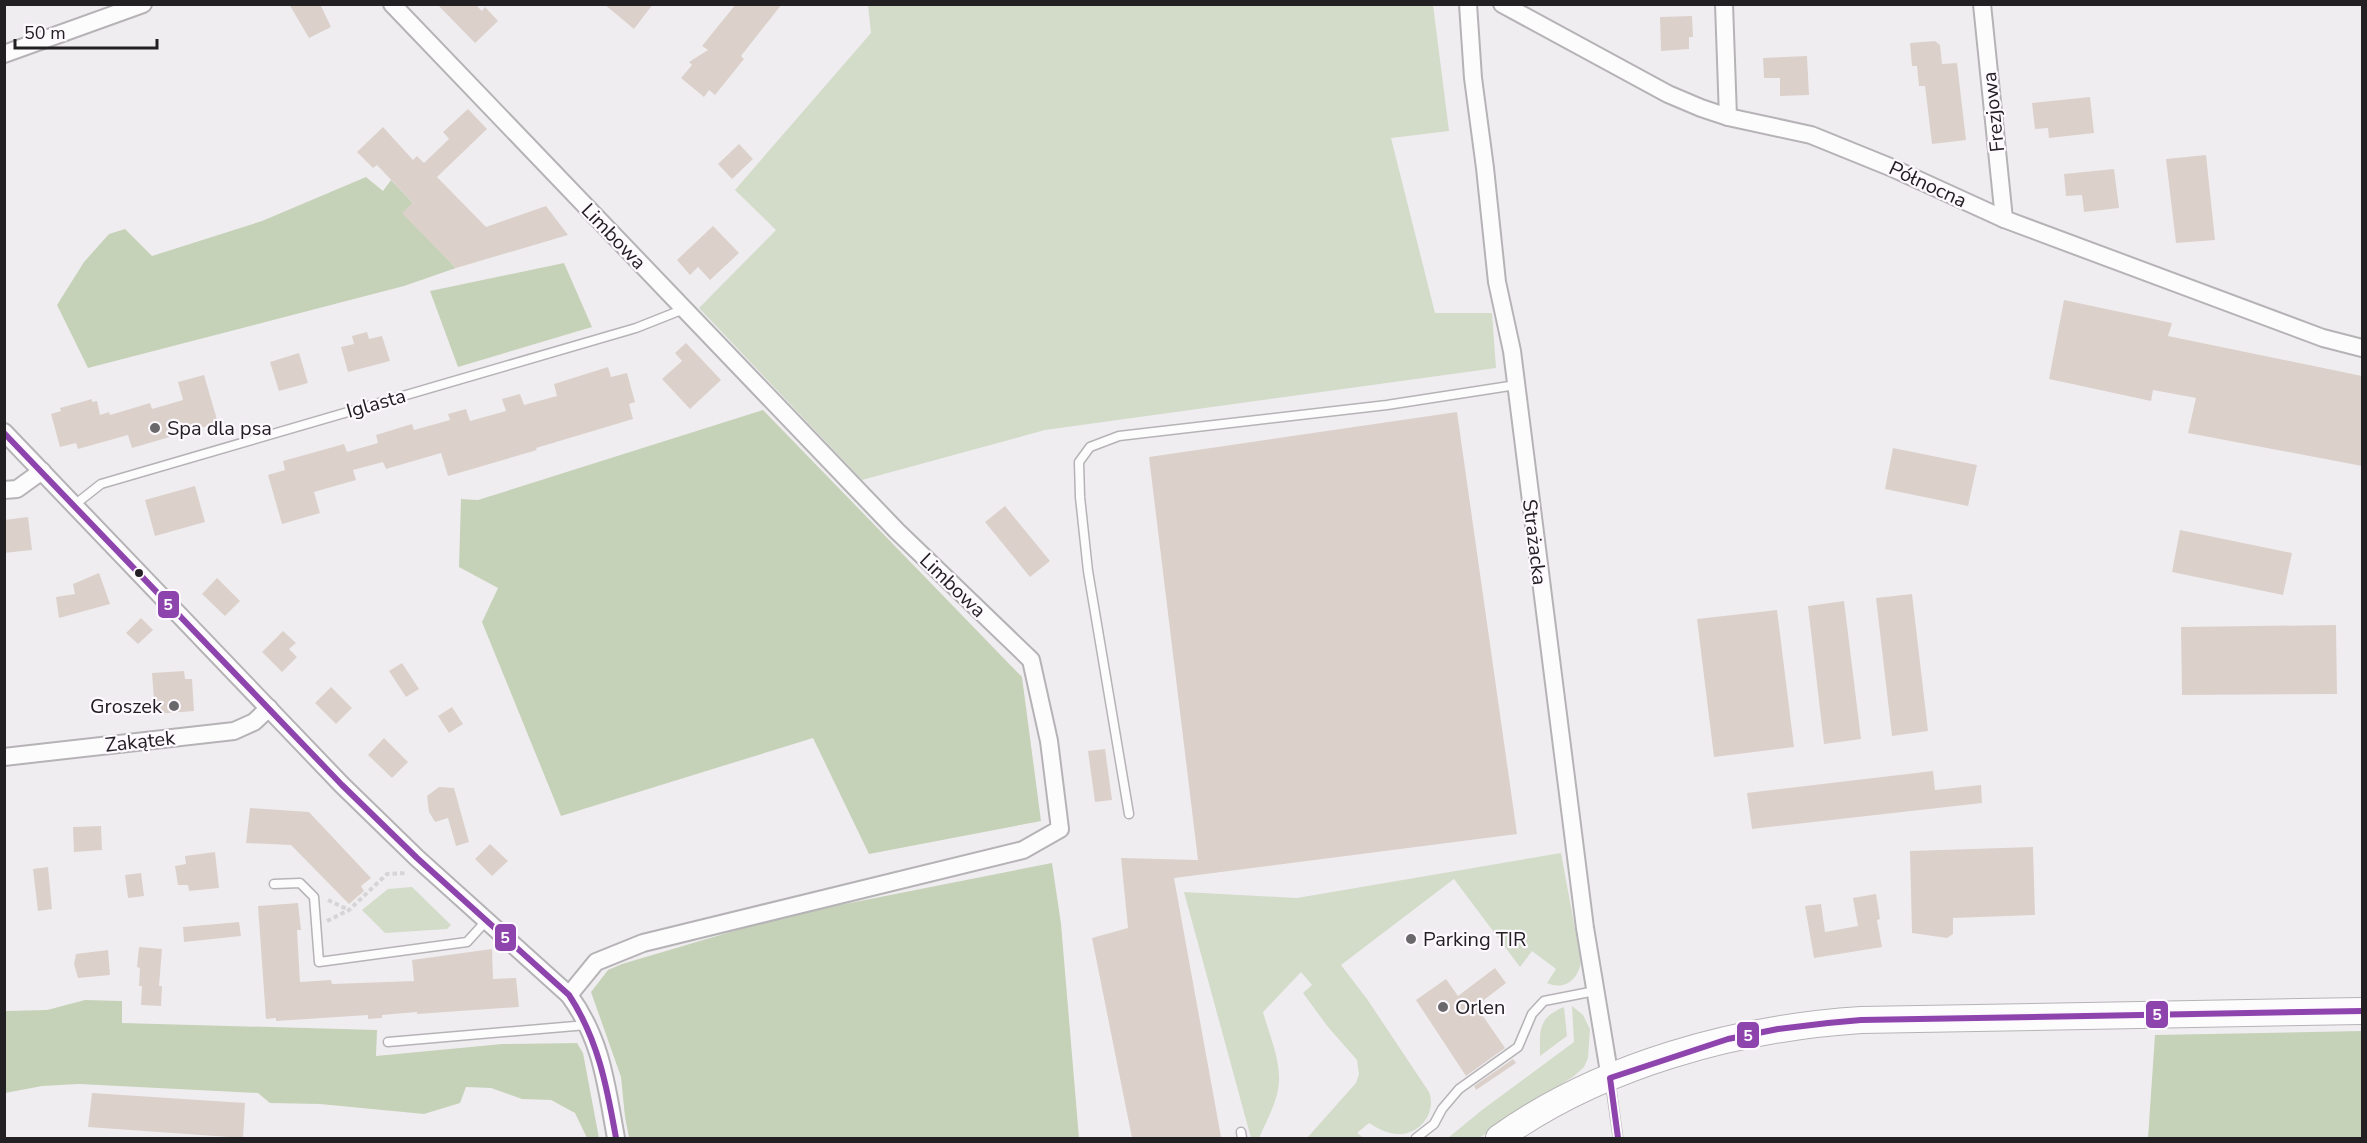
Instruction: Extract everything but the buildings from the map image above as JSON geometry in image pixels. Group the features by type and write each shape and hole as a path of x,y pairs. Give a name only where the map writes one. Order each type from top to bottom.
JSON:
{"main road":[{"path":"1499,1138 1564,1099 1610,1078 1687,1050 1730,1038 1820,1023 2362,1011"}],"street":[{"name":"Limbowa","path":"392,4 897,531 1031,660 1049,741 1060,829 1023,849 643,943 596,962 568,994"},
{"name":"Strażacka","path":"1468,4 1473,78 1493,248 1502,311 1512,351 1542,599 1595,991 1610,1078"},
{"name":"Północna","path":"1502,4 1668,94 1728,117 1811,135 1890,166 2004,219 2323,338 2362,348"},
{"path":"1724,4 1728,117"},
{"name":"Frezjowa","path":"1982,4 2004,219"},
{"path":"4,54 131,6"},
{"path":"4,432 342,785 409,850 568,994 596,1042 616,1138"},
{"path":"4,490 17,489 42,471"},
{"name":"Zakątek","path":"4,757 234,731 254,722 269,708"}],"lane":[{"name":"Iglasta","path":"73,506 101,484 636,328 684,309"},
{"path":"1129,814 1088,571 1080,497 1079,462 1090,447 1119,436 1387,405 1516,385"},
{"path":"274,884 300,883 314,897 319,962 467,942 487,920"},
{"path":"1416,1138 1434,1124 1442,1108 1459,1089 1518,1047 1532,1014 1544,1001 1595,991"},
{"path":"388,1042 588,1025"},
{"path":"1610,1078 1618,1138"}],"path":[{"path":"316,923 324,922 349,910 387,874 414,871"},
{"path":"314,900 322,898 349,910"}],"green space":[{"path":"868,5 1433,5 1449,131 1391,138 1435,313 1492,313 1496,368 1045,430 862,480 699,308 776,230 735,190 871,33"},
{"path":"366,177 383,191 391,180 413,203 403,213 456,268 404,286 88,368 57,305 84,262 109,234 125,229 152,256 262,221"},
{"path":"564,263 592,327 458,367 430,291"},
{"path":"763,410 1022,677 1041,821 869,854 813,738 561,816 482,622 498,588 459,567 461,499 478,500"},
{"path":"1561,853 1581,961 1577,973 1570,982 1560,985 1547,983 1556,969 1532,951 1520,967 1454,879 1341,965 1367,999 1429,1092 1431,1100 1428,1115 1419,1127 1404,1134 1396,1134 1369,1123 1357,1133 1364,1138 1307,1138 1356,1083 1359,1074 1357,1060 1328,1027 1303,993 1312,985 1301,972 1263,1012 1276,1055 1279,1081 1274,1103 1259,1138 1251,1138 1184,892 1297,898"},
{"path":"1052,863 1061,924 1079,1138 629,1138 621,1077 591,992 608,970 784,916"},
{"path":"412,887 451,925 447,929 385,933 362,910 388,889"},
{"path":"85,1000 122,1001 122,1023 377,1030 376,1056 502,1044 577,1043 583,1053 599,1138 587,1138 575,1113 551,1100 522,1099 491,1088 466,1087 460,1103 424,1114 320,1104 270,1103 258,1093 79,1084 42,1086 5,1093 5,1011 47,1010"},
{"path":"1572,1006 1583,1015 1590,1029 1588,1058 1584,1067 1574,1076 1479,1138 1448,1138 1574,1042"},
{"path":"1564,1007 1567,1036 1540,1056 1542,1026 1549,1016"},
{"path":"2362,1031 2362,1138 2148,1138 2155,1035"}],"transit line":[{"name":"5","path":"4,433 342,785 417,858 569,995 587,1029 600,1064 616,1138"},
{"name":"5","path":"1618,1138 1610,1078 1728,1039 1778,1029 1861,1020 2362,1011"}],"place":[{"name":"Spa dla psa","path":"155,428"},
{"name":"Groszek","path":"174,706"},
{"name":"Parking TIR","path":"1411,939"},
{"name":"Orlen","path":"1443,1007"}]}
